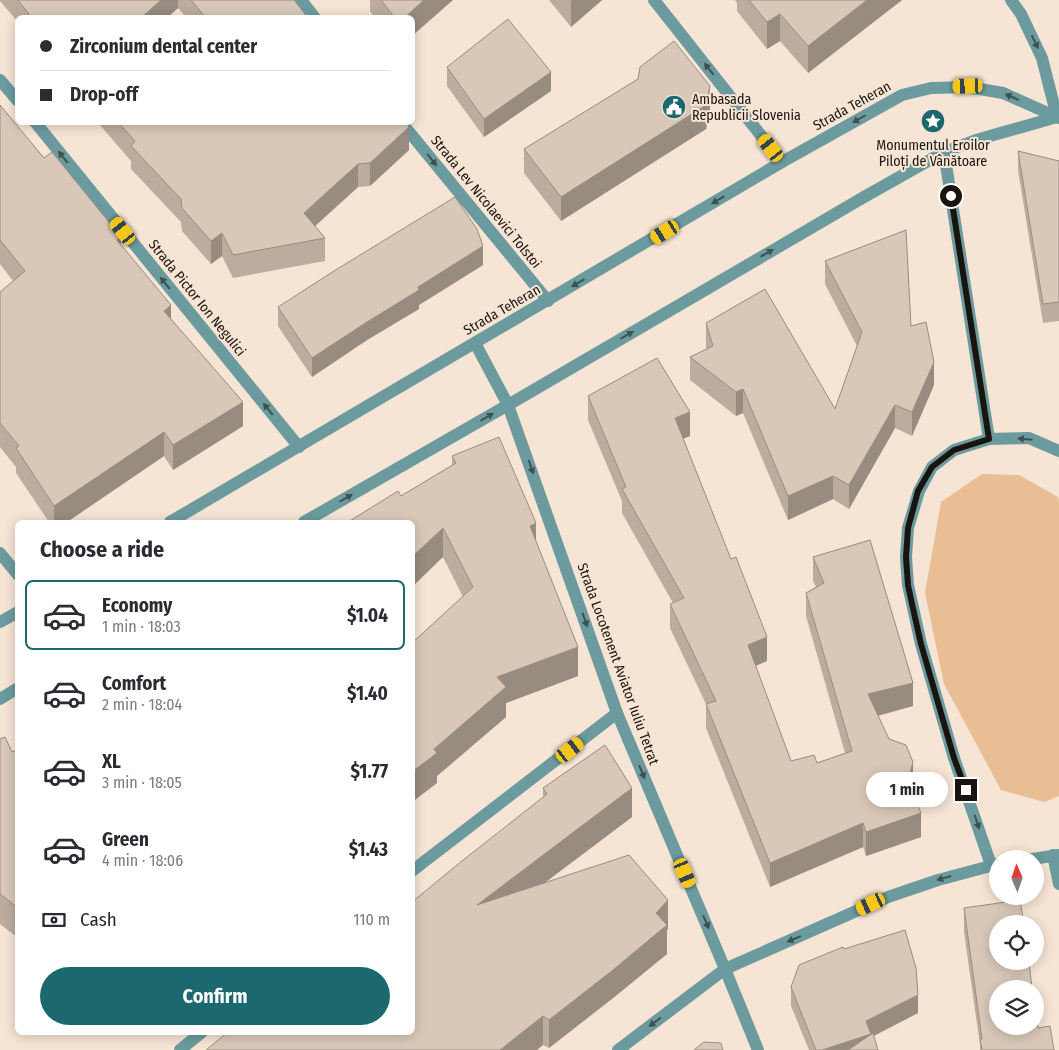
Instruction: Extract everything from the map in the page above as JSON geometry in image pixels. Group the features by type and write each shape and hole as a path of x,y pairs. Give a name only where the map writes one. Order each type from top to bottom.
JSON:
{"street":[{"path":"301,0 313,15"},
{"path":"654,0 782,162"},
{"path":"307,520 944,152 976,140 1058,117 1042,58 1021,14 1011,0"},
{"path":"0,80 15,98"},
{"name":"Strada Teheran","path":"173,520 782,162 902,95 930,88 968,86 1003,93 1058,117"},
{"name":"Strada Pictor Ion Negulici","path":"37,125 299,447"},
{"name":"Strada Lev Nicolaevici Tolstoi","path":"404,125 548,301"},
{"path":"944,152 989,439"},
{"name":"Strada Locotenent Aviator Iuliu Tetrat","path":"475,343 508,405 617,713 758,1050"},
{"path":"989,851 954,758 921,644 908,585 906,557 908,528 918,491 932,467 954,450 989,439 1029,438 1059,451"},
{"path":"0,553 15,571"},
{"path":"0,622 15,614"},
{"path":"0,698 15,690"},
{"path":"415,869 617,713"},
{"path":"1056,855 1059,884"},
{"path":"618,1050 725,968 888,896 989,865"},
{"path":"180,1050 198,1035"}],"shaded area":[{"path":"982,474 1019,475 1058,497 1059,500 1059,796 1044,802 1001,790 944,684 925,593 941,502"}],"building":[{"path":"18,0 161,0 144,15 30,15"},
{"path":"191,0 294,0 306,15 204,15"},
{"path":"381,0 424,0 407,15 393,15"},
{"path":"749,0 867,0 808,46 780,14 767,22"},
{"path":"508,19 551,72 484,119 447,67"},
{"path":"674,41 710,86 706,105 561,197 524,149 638,79 640,67"},
{"path":"0,105 44,158 52,152 121,237 117,240 171,305 164,311 243,402 173,445 164,432 54,506 16,448 19,446 0,423 0,292 25,271 0,240"},
{"path":"121,125 407,125 409,127 370,163 358,164 304,213 325,238 233,255 222,233 211,241 182,208 181,199 131,146 135,141"},
{"path":"1018,151 1059,161 1059,302 1043,304"},
{"path":"455,197 477,229 483,246 418,287 419,290 312,358 278,307"},
{"path":"906,230 911,326 926,322 934,362 912,412 895,405 849,485 833,476 788,496 743,389 736,392 690,357 713,346 706,323 765,289 835,409 862,332 825,261"},
{"path":"657,358 690,412 675,418 731,559 736,557 767,637 748,645 791,761 814,755 817,763 852,751 806,593 824,583 813,557 870,540 913,683 868,694 889,739 906,745 913,762 910,773 913,779 909,784 921,813 866,832 863,823 770,863 706,704 716,701 670,604 684,598 622,489 626,487 588,396"},
{"path":"499,437 536,523 530,526 578,647 497,677 506,687 434,749 437,753 415,770 415,640 473,587 443,528 415,554 415,520 351,520 398,491 401,496 456,463 452,456"},
{"path":"5,737 12,752 15,750 15,906 0,894 0,739"},
{"path":"605,745 632,788 477,905 629,855 668,900 656,913 667,925 549,1020 543,1016 500,1050 206,1050 224,1035 415,1035 415,900 547,794 543,788"},
{"path":"989,904 1021,905 1022,915 989,915 989,970 1030,970 1031,980 989,980 989,1035 1044,1035 1044,1027 1050,1026 1054,1050 982,1050 964,908"},
{"path":"905,930 916,968 918,995 866,1021 871,1034 822,1050 816,1050 791,987 799,965 843,947 844,949"},
{"path":"873,1033 878,1050 848,1050"},
{"path":"704,1042 721,1043 723,1050 694,1050"}],"place":[{"name":"Ambasada Republicii Slovenia","path":"674,107"},
{"name":"Monumentul Eroilor Piloți de Vânătoare","path":"933,121"}],"route":[{"path":"951,196 989,439 954,450 932,467 918,491 908,528 906,557 908,585 921,644 954,758 966,790"}]}
